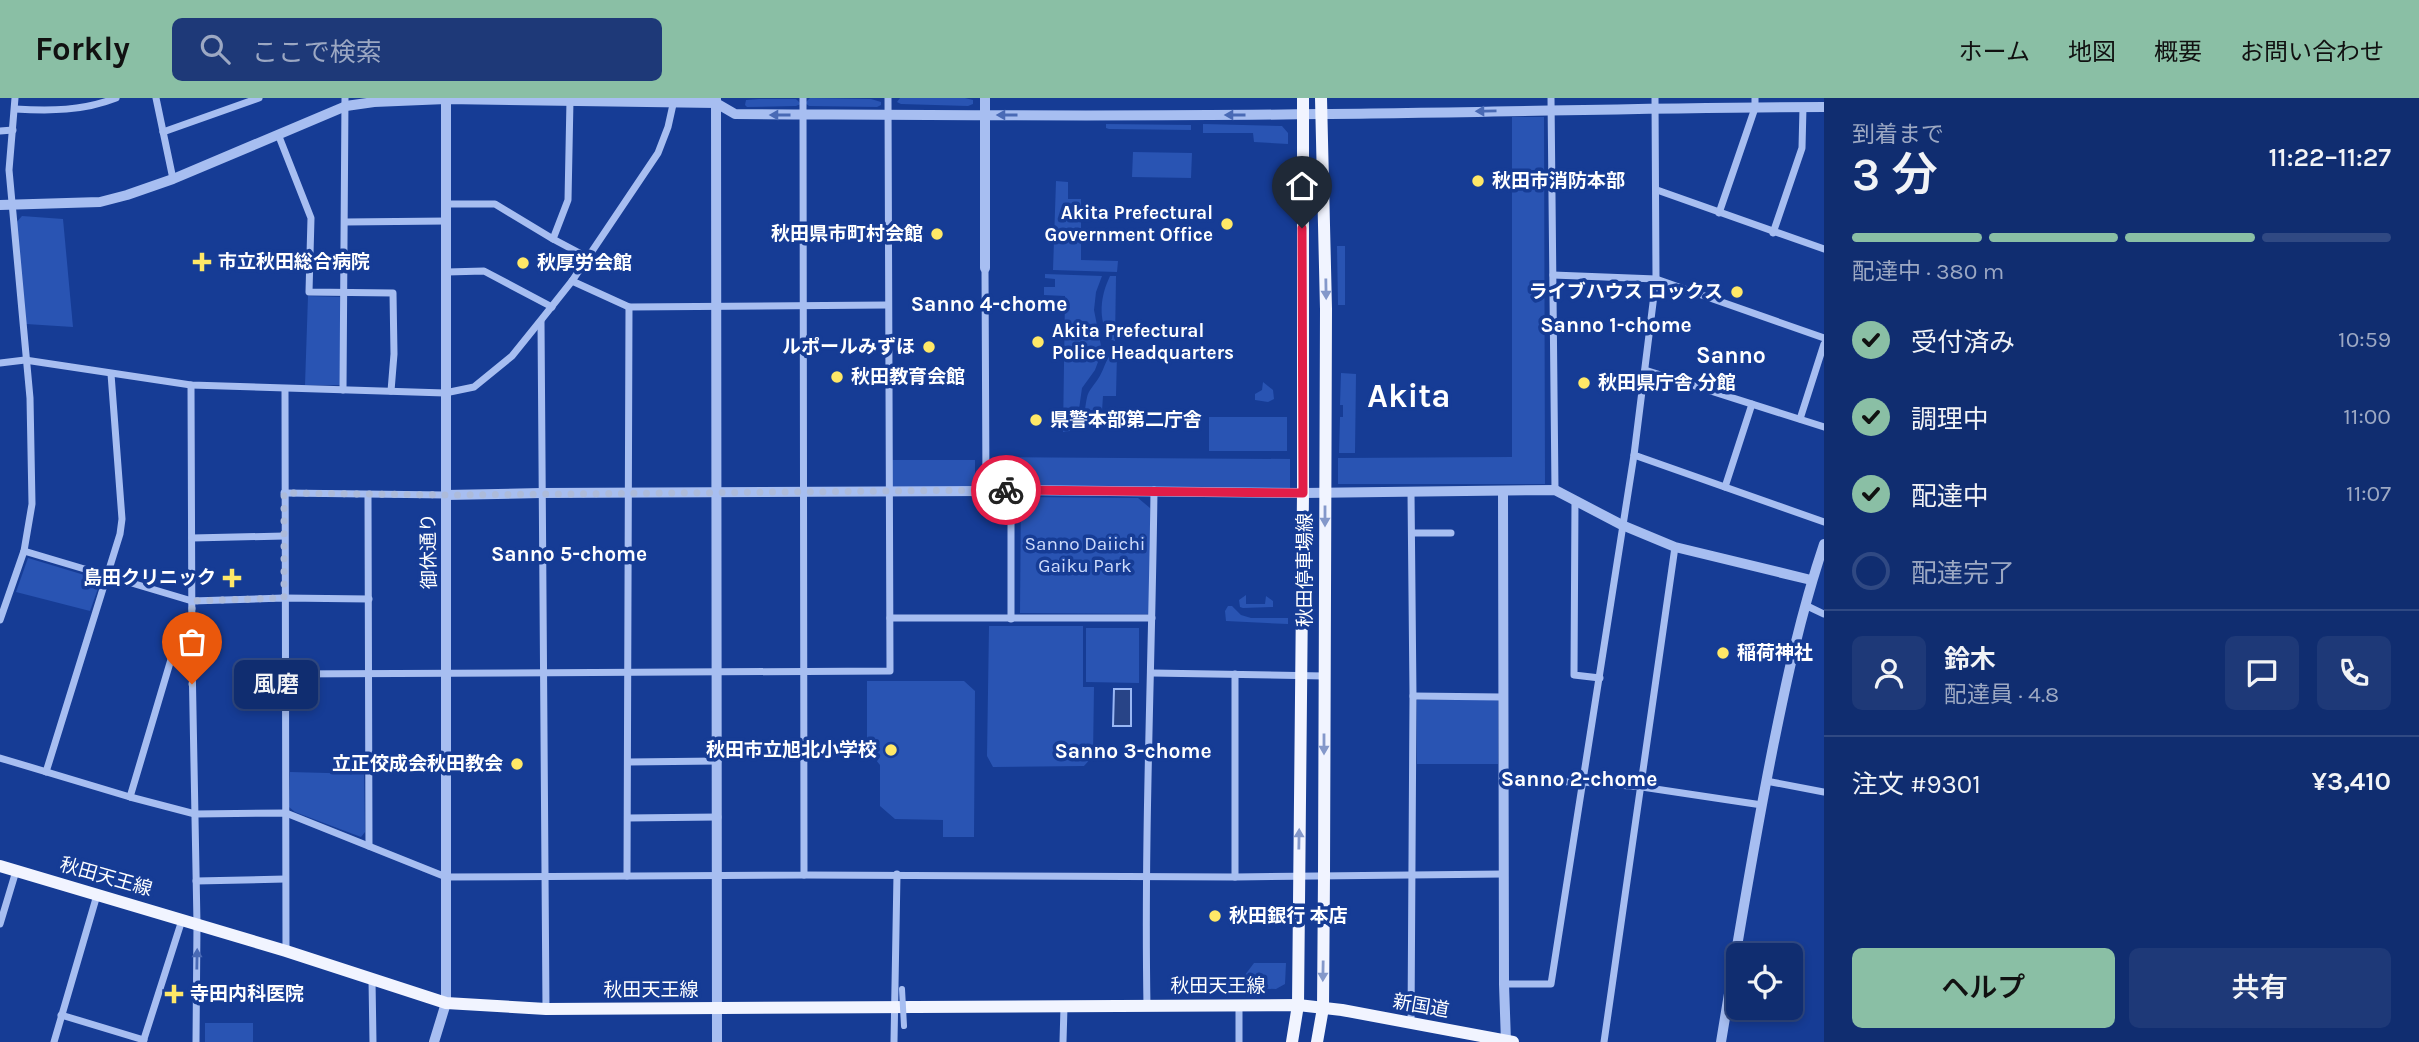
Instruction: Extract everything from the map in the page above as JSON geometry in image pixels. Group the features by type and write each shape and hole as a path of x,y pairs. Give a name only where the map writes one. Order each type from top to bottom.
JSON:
{"main road":[{"name":"秋田停車場線","path":"1292,1042 1298,1005 1303,493 1303,98"},
{"name":"秋田停車場線","path":"1317,1042 1323,1008 1324,875 1326,324 1321,98"},
{"name":"秋田天王線","path":"0,866 286,951 446,1003 546,1009 1298,1005 1323,1008"},
{"name":"新国道","path":"1323,1008 1509,1042"}],"street":[{"path":"0,620 4,595 23,551 33,504 30,398 5,205 15,98"},
{"path":"15,109 49,111 83,108 116,98"},
{"path":"156,98 173,179"},
{"path":"163,132 259,98"},
{"path":"803,98 804,875"},
{"path":"284,674 890,671 888,98"},
{"path":"985,98 986,491"},
{"path":"5,205 100,202 173,179 346,102 402,99 719,100 735,114 888,116 1322,114 1551,104 1655,103 1755,103 1824,107"},
{"name":"御休通り","path":"434,1042 446,1003 446,99"},
{"path":"553,239 568,200 570,100"},
{"path":"0,363 25,360 191,385 445,393 474,387 512,356 572,281 658,153 674,100"},
{"path":"717,1042 719,100"},
{"path":"343,390 346,102"},
{"path":"1504,984 1551,984 1634,455 1656,279 1655,103"},
{"path":"1719,213 1755,103"},
{"path":"1551,104 1555,490"},
{"path":"1773,233 1801,148 1803,107"},
{"path":"0,131 13,130"},
{"path":"278,134 311,218 309,292 393,293 394,354 391,391"},
{"path":"1657,190 1773,233 1824,248"},
{"path":"447,204 495,204 587,257"},
{"path":"345,222 447,221"},
{"path":"447,272 484,271 552,307"},
{"path":"1553,275 1656,279 1824,338"},
{"path":"572,281 629,307 887,304"},
{"path":"627,876 629,307"},
{"path":"541,320 546,1009"},
{"path":"1800,419 1824,344"},
{"path":"1645,370 1824,427"},
{"path":"46,772 122,519 111,374"},
{"path":"191,385 196,1042"},
{"path":"285,389 286,951"},
{"path":"1725,487 1752,404"},
{"path":"1634,455 1824,522"},
{"path":"1011,490 1011,619"},
{"path":"284,493 446,495 1011,490 1303,493 1555,490 1622,526 1675,547 1811,580"},
{"path":"1147,1006 1146,877 1154,490"},
{"path":"1503,491 1504,984 1509,1042"},
{"path":"1411,492 1411,1024"},
{"path":"368,495 369,846"},
{"path":"1575,499 1574,676 1600,678"},
{"path":"1412,533 1451,533"},
{"path":"192,538 284,536"},
{"path":"1721,1042 1788,669 1811,580 1824,544"},
{"path":"1604,1042 1675,547"},
{"path":"23,551 192,601 369,599"},
{"path":"1805,605 1824,614"},
{"path":"890,618 1152,618"},
{"path":"130,797 172,656 192,658"},
{"path":"1152,673 1324,676"},
{"path":"1235,674 1235,877"},
{"path":"1413,696 1503,697"},
{"path":"0,758 195,814 286,813 446,877 897,874 1235,877 1504,874"},
{"path":"628,762 718,761"},
{"path":"1503,781 1582,782 1642,787 1762,805"},
{"path":"1766,781 1824,792"},
{"path":"628,818 718,817"},
{"path":"0,924 16,871"},
{"path":"894,1042 897,874"},
{"path":"196,881 285,879"},
{"path":"54,1042 97,895"},
{"path":"61,1015 143,1041 182,920"},
{"path":"372,980 373,1042"},
{"path":"902,989 904,1026"},
{"path":"1239,1006 1239,1042"},
{"path":"1063,1042 1064,1007"}],"green space":[{"path":"810,98 871,99 881,102 881,105 809,106 805,103"},
{"path":"900,98 965,98 973,100 973,104 901,104 897,102"},
{"path":"796,99 801,104 745,105 746,100"},
{"path":"1512,117 1544,117 1545,484 1338,484 1338,458 1512,457"},
{"path":"1106,124 1191,125 1191,130 1109,129"},
{"path":"1203,124 1282,126 1288,133 1288,144 1254,142 1253,133 1203,133"},
{"path":"1133,152 1192,153 1191,178 1132,177"},
{"path":"1056,181 1068,182 1068,199 1081,199 1081,260 1118,261 1117,272 1053,270"},
{"path":"22,216 63,219 73,327 26,324 15,224"},
{"path":"1337,246 1345,246 1345,305 1338,305"},
{"path":"1045,274 1102,276 1096,292 1094,310 1102,351 1095,370 1082,388 1076,430 1063,432 1065,296 1044,295 1044,287 1055,287 1055,279 1045,278"},
{"path":"1110,276 1116,276 1115,341 1109,339 1105,331 1102,315 1102,300"},
{"path":"308,296 340,297 340,385 305,385"},
{"path":"1112,352 1117,353 1116,396 1103,396 1102,411 1085,410 1088,393"},
{"path":"1341,373 1356,374 1355,453 1339,453 1340,417 1343,417 1343,405 1340,405"},
{"path":"1263,382 1273,390 1274,399 1268,402 1255,400 1255,394 1262,390"},
{"path":"1209,417 1287,417 1287,451 1209,451"},
{"path":"995,457 1290,459 1290,489 994,487"},
{"path":"892,460 975,460 975,488 892,488"},
{"name":"Sanno Daiichi Gaiku Park","path":"1021,497 1138,498 1150,508 1150,614 1020,613"},
{"path":"28,558 101,580 90,611 16,592"},
{"path":"1246,595 1246,604 1265,604 1266,596 1273,601 1273,607 1240,607 1239,600"},
{"path":"1228,606 1251,618 1288,618 1288,624 1226,621 1225,611"},
{"path":"989,626 1083,626 1083,687 1094,687 1093,756 1084,766 993,767 987,756"},
{"path":"1086,628 1139,628 1139,683 1086,682"},
{"path":"867,681 964,681 975,691 974,837 943,837 943,820 895,819 880,806 880,765 867,749"},
{"path":"1417,700 1498,700 1498,764 1417,764"},
{"path":"290,772 364,774 365,832 361,837 295,812 289,807"},
{"path":"1254,963 1286,963 1285,984 1276,989 1229,988 1230,979 1242,979"},
{"path":"205,1023 253,1023 253,1042 205,1042"}],"shaded area":[{"path":"1114,689 1131,689 1131,726 1113,726"}],"way so far":[{"path":"192,684 192,601 284,598 284,493 446,495 1006,490"}],"place":[{"name":"秋田市消防本部","path":"1478,181"},
{"name":"Akita Prefectural Government Office","path":"1227,224"},
{"name":"秋田県市町村会館","path":"937,234"},
{"name":"市立秋田総合病院","path":"202,262"},
{"name":"秋厚労会館","path":"523,263"},
{"name":"ライブハウス ロックス","path":"1737,292"},
{"name":"Akita Prefectural Police Headquarters","path":"1038,342"},
{"name":"ルポールみずほ","path":"929,347"},
{"name":"秋田教育会館","path":"837,377"},
{"name":"秋田県庁舎 分館","path":"1584,383"},
{"name":"県警本部第二庁舎","path":"1036,420"},
{"name":"島田クリニック","path":"232,578"},
{"name":"稲荷神社","path":"1723,653"},
{"name":"風磨","path":"192,684"},
{"name":"秋田市立旭北小学校","path":"891,750"},
{"name":"立正佼成会秋田教会","path":"517,764"},
{"name":"秋田銀行 本店","path":"1215,916"},
{"name":"寺田内科医院","path":"174,994"}],"district":[{"name":"Sanno 4-chome","path":"989,304"},
{"name":"Sanno 1-chome","path":"1616,325"},
{"name":"Sanno","path":"1731,355"},
{"name":"Akita","path":"1409,396"},
{"name":"Sanno 5-chome","path":"569,554"},
{"name":"Sanno 3-chome","path":"1133,751"},
{"name":"Sanno 2-chome","path":"1579,779"}],"route":[{"path":"1006,490 1303,493 1302,228"}]}
